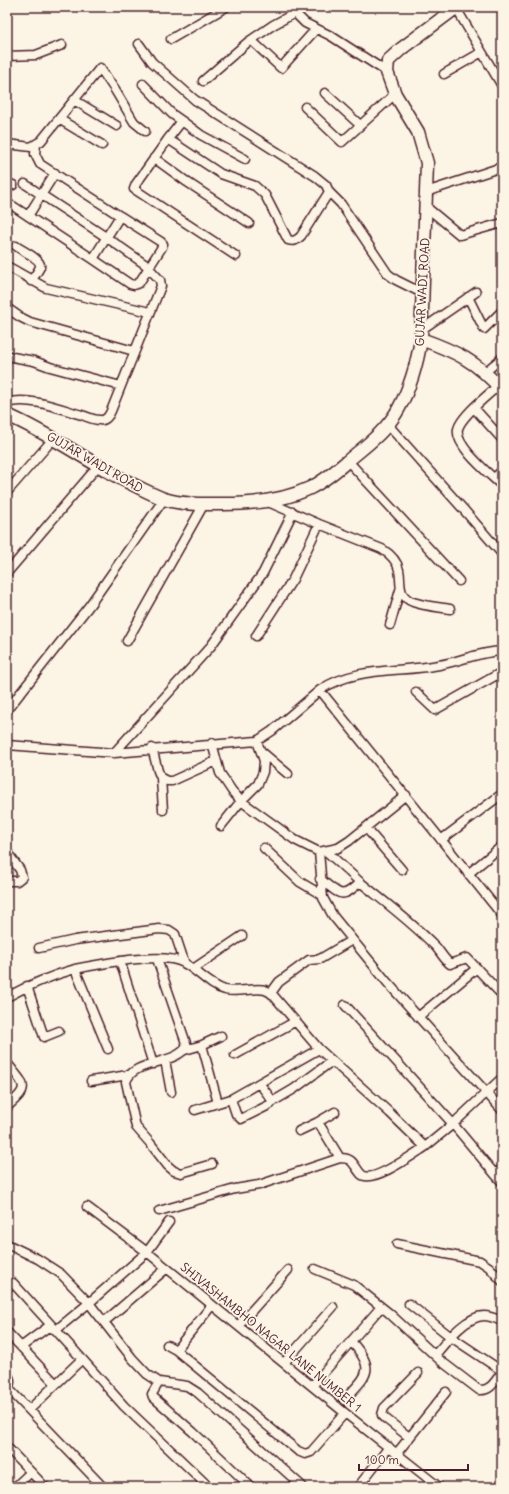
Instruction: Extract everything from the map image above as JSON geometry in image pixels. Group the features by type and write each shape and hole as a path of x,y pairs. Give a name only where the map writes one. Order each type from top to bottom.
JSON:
{"street":[{"path":"171,38 226,7"},
{"path":"289,7 305,23 331,36 387,72 388,61 401,49 456,7 502,86"},
{"path":"203,81 250,40 295,13"},
{"path":"250,40 281,68 316,29"},
{"path":"139,44 152,62 190,97 315,176 326,185 329,192 341,204 388,274 396,280 424,294"},
{"path":"8,59 36,55 62,46"},
{"path":"444,74 482,52"},
{"path":"7,144 31,147 41,141 100,68 116,90 134,122 145,131"},
{"name":"GUJAR WADI ROAD","path":"7,415 54,438 98,466 138,488 164,499 185,503 241,504 286,497 309,488 325,479 364,448 388,425 411,383 417,363 424,294 427,163 418,132 395,94 387,72"},
{"path":"143,84 159,101 201,135 245,159"},
{"path":"325,93 360,125"},
{"path":"305,107 342,142 395,94"},
{"path":"74,100 117,126"},
{"path":"59,119 102,145"},
{"path":"182,121 154,158 134,189 236,256"},
{"path":"168,139 221,174 255,186 265,195 288,240 296,240 301,236 329,192"},
{"path":"13,206 130,284 134,285 139,283 162,244 37,161 35,154 36,144"},
{"path":"154,158 249,223"},
{"path":"426,192 502,166"},
{"path":"28,216 54,173"},
{"path":"7,403 20,400 104,420 109,414 121,386 161,286 160,280 148,268 106,237 25,184"},
{"path":"425,206 460,235 502,223"},
{"path":"93,259 120,216"},
{"path":"16,246 40,263 40,266 31,281"},
{"path":"7,266 31,281 46,288 150,312"},
{"path":"476,292 421,335 465,358 485,372 500,388 474,408 460,425 458,429 458,436 468,453 502,486"},
{"path":"468,297 484,328 502,311"},
{"path":"7,308 30,322 134,351"},
{"path":"7,356 34,361 50,367 121,386"},
{"path":"485,372 502,358"},
{"path":"474,408 502,439"},
{"path":"388,425 502,554"},
{"path":"7,492 54,438"},
{"path":"348,462 459,581"},
{"path":"7,573 98,466"},
{"path":"494,478 502,471"},
{"path":"7,710 88,606 164,499"},
{"path":"267,501 382,549 390,554 399,569 400,590 390,625"},
{"path":"127,641 204,504"},
{"path":"114,753 211,646 263,573 293,512"},
{"path":"256,636 293,579 319,524"},
{"path":"400,590 403,595 413,602 450,609"},
{"path":"7,744 114,753 152,748 257,741 272,731 331,682 365,672 440,665 475,654 502,651"},
{"path":"416,692 435,710 502,672"},
{"path":"320,690 502,915"},
{"path":"221,826 241,801 258,784 263,772 264,761 257,741"},
{"path":"212,744 216,761 225,782 241,801 295,840 322,851 397,912 437,948 445,960 450,964 467,958 502,995"},
{"path":"152,748 161,778 163,810"},
{"path":"261,751 288,774"},
{"path":"161,778 167,781 172,781 216,761"},
{"path":"441,840 502,794"},
{"path":"322,851 338,848 366,828 406,795"},
{"path":"366,828 402,870"},
{"path":"468,874 502,846"},
{"path":"264,848 300,882 322,894"},
{"path":"322,851 320,880 322,894 330,912 352,940 418,1016 502,1110"},
{"path":"7,852 20,870 22,877 17,882 7,880"},
{"path":"320,880 342,894 347,894 360,882"},
{"path":"39,948 75,940 159,929 170,930 175,934 185,964"},
{"path":"193,969 242,936"},
{"path":"271,993 279,982 309,960 320,959 352,940"},
{"path":"92,1081 128,1075 134,1071 179,1055 187,1046 157,959"},
{"path":"7,997 27,986 53,975 74,969 120,961 157,959 175,959 224,990 236,992 264,990 271,993 283,1005 319,1049 332,1062 425,1147"},
{"path":"120,961 153,1064"},
{"path":"418,1016 477,968"},
{"path":"74,969 108,1049"},
{"path":"27,986 44,1037 59,1031"},
{"path":"345,1005 453,1124 498,1171 502,1182"},
{"path":"235,1055 296,1021"},
{"path":"184,1050 202,1045 221,1036"},
{"path":"202,1045 218,1103"},
{"path":"194,1110 231,1099 319,1049"},
{"path":"165,1060 171,1092"},
{"path":"231,1099 236,1114 242,1119 271,1104 332,1062"},
{"path":"7,1063 20,1080 24,1090 21,1095 7,1107"},
{"path":"128,1075 126,1082 136,1127 168,1166 174,1171 181,1173 212,1164"},
{"path":"159,1211 235,1188 259,1184 340,1158 347,1158 352,1161 362,1175 365,1177 370,1177 388,1170 425,1147 453,1124 502,1078"},
{"path":"259,1082 272,1102"},
{"path":"299,1131 335,1112"},
{"path":"318,1122 340,1158"},
{"name":"SHIVASHAMBHO NAGAR LANE NUMBER 1","path":"86,1207 147,1252 345,1413 397,1453 434,1485"},
{"path":"56,1330 147,1252 169,1222"},
{"path":"7,1244 38,1258 61,1274 89,1303 147,1374 160,1382 187,1386 198,1392 304,1487"},
{"path":"397,1244 480,1261 489,1267 502,1281"},
{"path":"104,1322 166,1268"},
{"path":"315,1268 354,1285 381,1307 434,1356 479,1390 485,1391 490,1388 502,1372 451,1337 409,1304"},
{"path":"238,1326 288,1270"},
{"path":"13,1283 124,1406 209,1487"},
{"path":"176,1350 212,1305"},
{"path":"284,1363 333,1307"},
{"path":"312,1386 381,1307"},
{"path":"434,1356 451,1337 472,1318 485,1315 502,1321"},
{"path":"21,1347 48,1327 56,1330"},
{"path":"7,1332 56,1384"},
{"path":"344,1400 365,1378 367,1372 365,1358 351,1341"},
{"path":"167,1345 176,1350 298,1451 305,1454 311,1452 345,1413"},
{"path":"29,1410 82,1359"},
{"path":"409,1438 382,1415 384,1408 418,1372"},
{"path":"7,1374 11,1380 8,1389 103,1487"},
{"path":"160,1382 152,1394 153,1397 193,1432 251,1487"},
{"path":"397,1453 446,1392"},
{"path":"7,1447 45,1487"},
{"path":"358,1487 389,1447"},
{"path":"15,1487 31,1472"}]}
